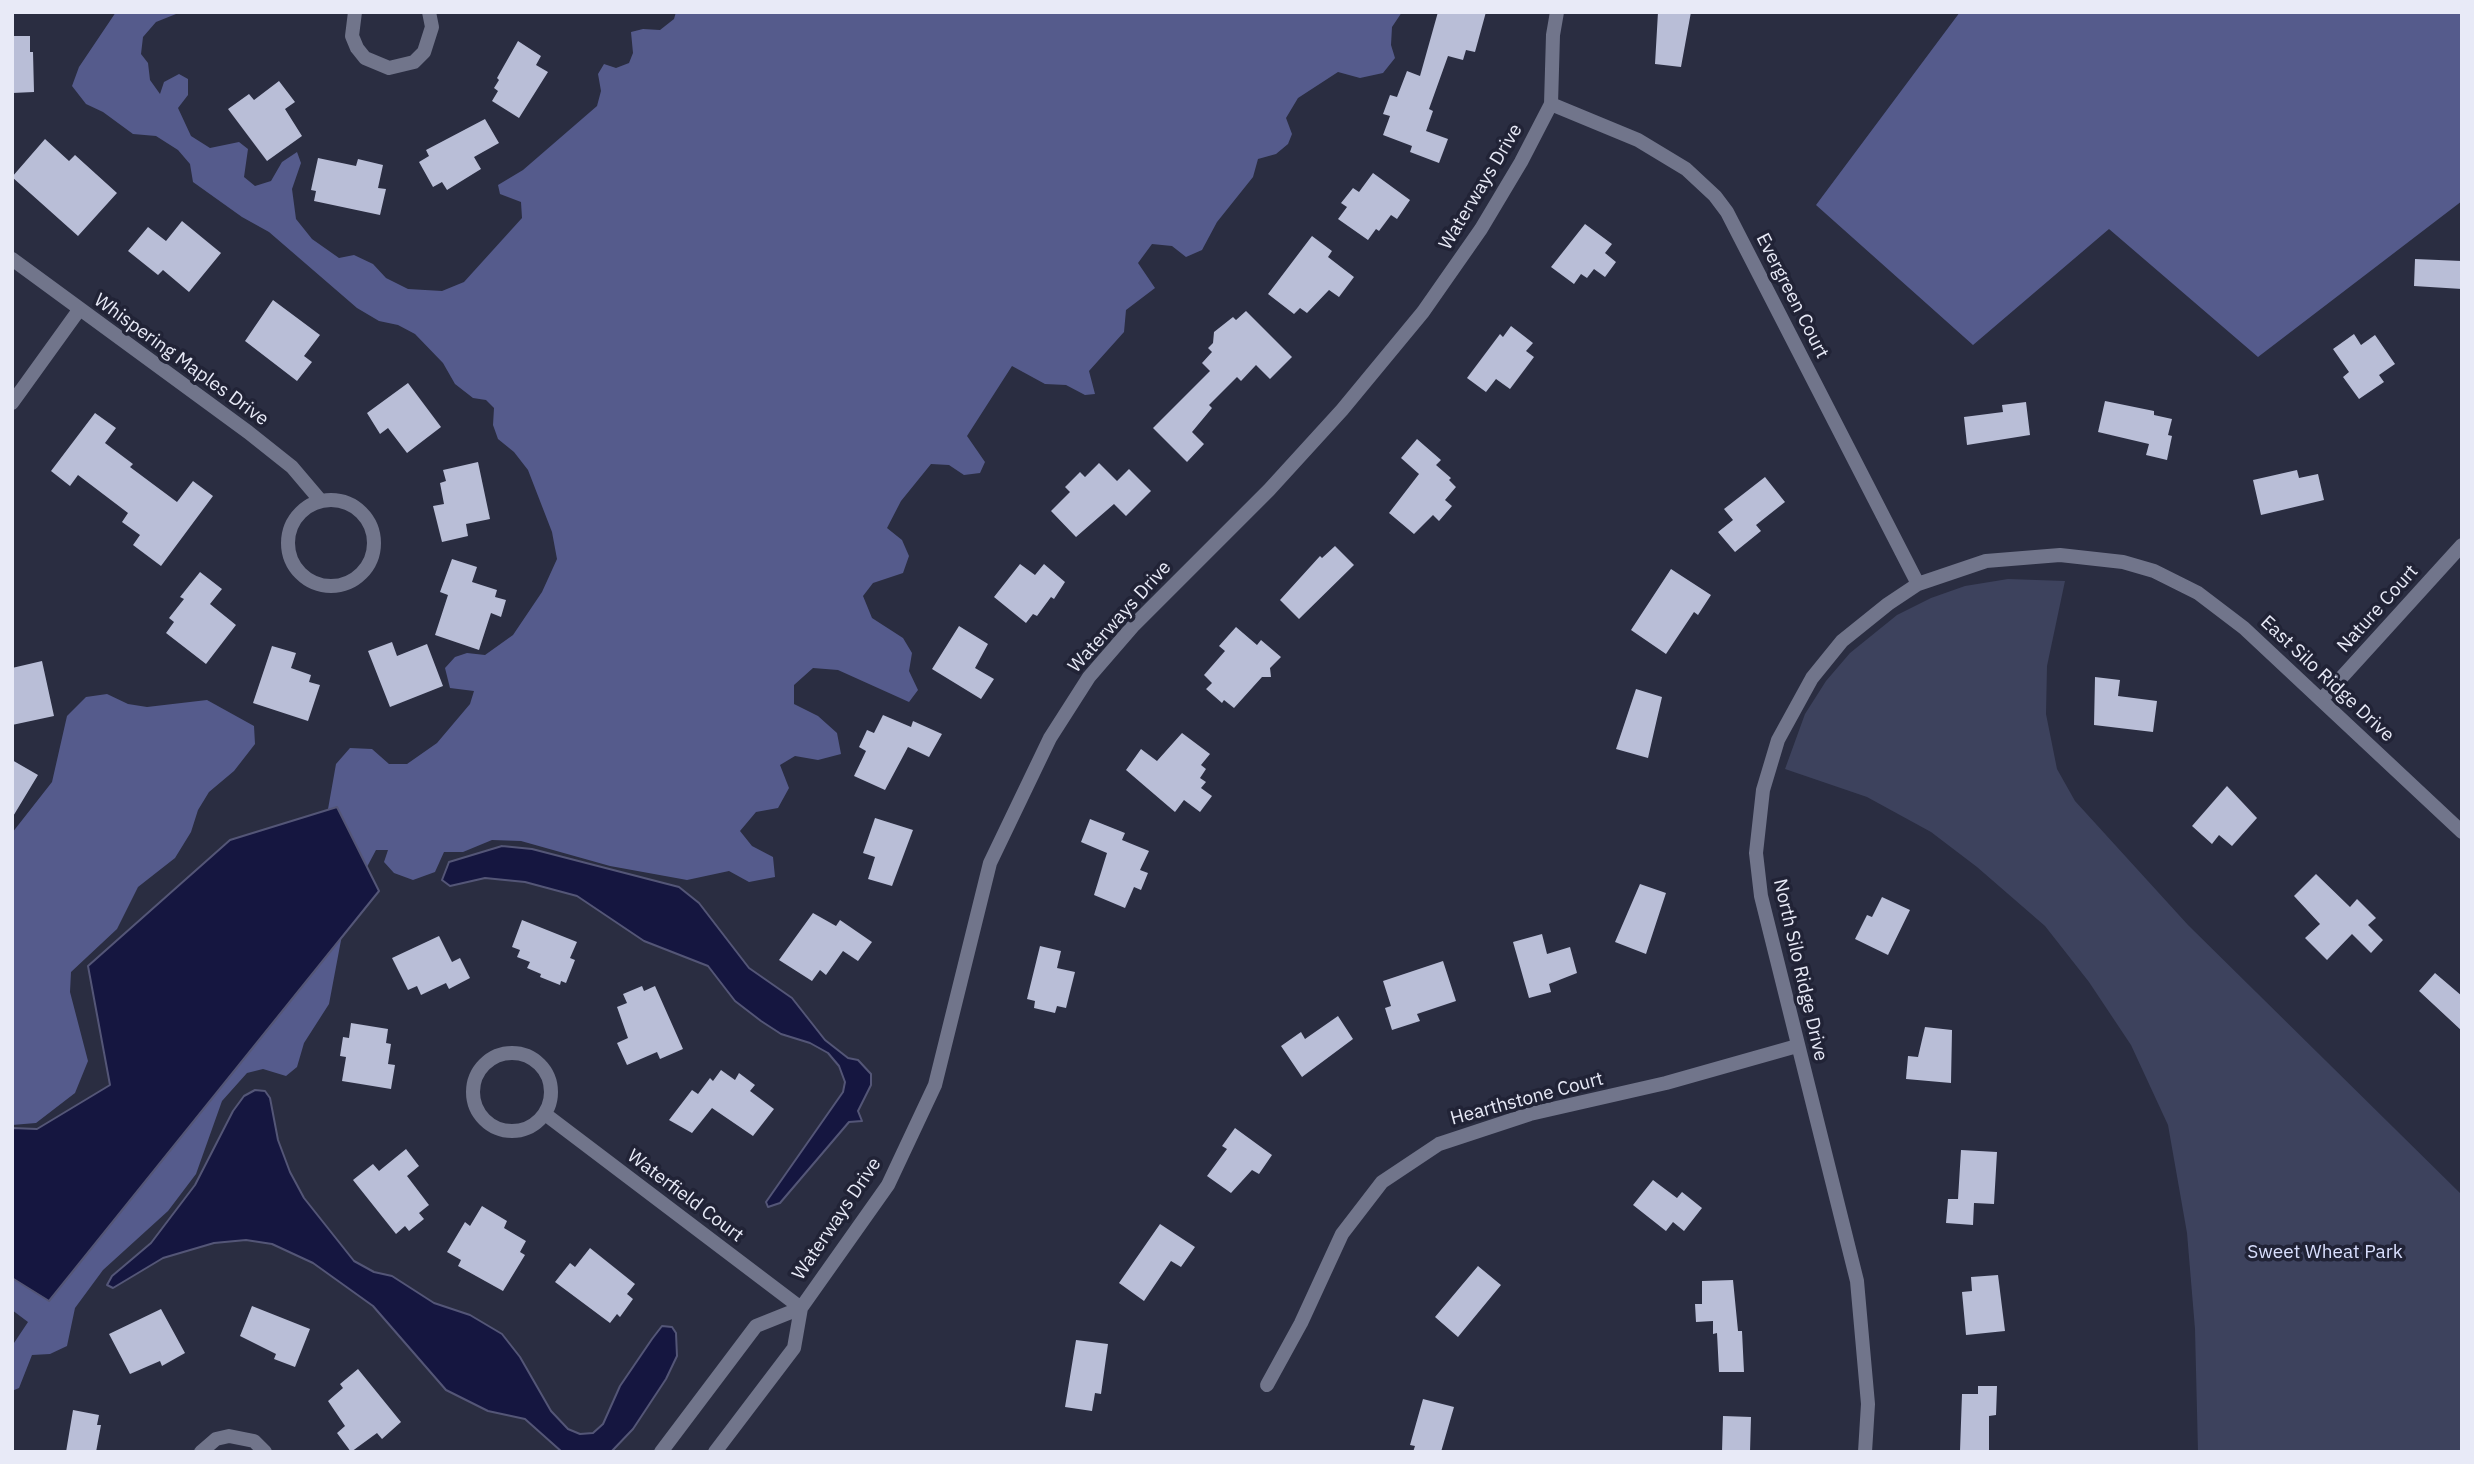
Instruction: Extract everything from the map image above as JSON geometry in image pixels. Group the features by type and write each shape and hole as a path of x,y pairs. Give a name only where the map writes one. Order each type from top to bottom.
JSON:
{"street":[{"path":"355,12 352,36 357,48 365,58 389,68 414,62 424,52 430,40 430,13"},
{"name":"Waterways Drive","path":"715,1452 794,1348 801,1308 887,1185 935,1085 990,863 1050,738 1089,677 1154,602 1269,490 1398,345 1481,229 1521,162 1551,104 1553,35 1558,12"},
{"name":"Evergreen Court","path":"1551,104 1638,140 1667,156 1702,182 1721,204 1918,584"},
{"name":"Whispering Maples Drive","path":"12,259 248,432 292,467 320,500"},
{"path":"12,403 79,310"},
{"path":"320,500 341,501 360,510 374,534 370,562 349,582 335,586 307,579 290,556 290,528 297,516 320,500"},
{"name":"Nature Court","path":"2322,699 2462,545"},
{"name":"North Silo Ridge Drive","path":"1865,1452 1868,1404 1857,1282 1833,1175 1797,1046 1758,876 1758,822 1770,760 1798,699 1828,657 1867,620 1918,584 1986,561 2041,554 2123,562 2154,572"},
{"name":"East Silo Ridge Drive","path":"2154,572 2180,583 2214,605 2322,699 2462,832"},
{"name":"Hearthstone Court","path":"1267,1385 1301,1323 1342,1234 1382,1182 1439,1144 1530,1114 1666,1083 1797,1046"},
{"path":"505,1053 530,1056 548,1076 552,1088 545,1114 524,1129 498,1129 478,1112 474,1100 476,1075 483,1065 505,1053"},
{"name":"Waterfield Court","path":"545,1114 801,1308"},
{"name":"Waterways Drive","path":"661,1452 756,1326 801,1308"},
{"path":"201,1452 216,1439 229,1436 254,1441 265,1452"}],"green space":[{"name":"Sweet Wheat Park","path":"2008,579 2065,581 2047,666 2046,714 2057,769 2075,801 2188,925 2462,1195 2462,1452 2198,1452 2195,1329 2187,1233 2168,1125 2131,1045 2089,982 2045,926 1977,867 1931,832 1867,797 1785,769 1805,714 1826,681 1850,653 1897,615 1931,598 1965,586"}],"shaded area":[{"path":"116,12 181,12 156,22 143,37 141,54 148,63 150,80 160,94 164,82 179,74 188,79 188,95 178,108 191,136 210,148 239,142 248,149 244,177 255,186 271,181 282,162 297,152 301,163 292,189 296,219 312,239 339,258 354,255 373,264 386,278 408,289 442,291 464,282 522,218 521,202 500,194 498,185 523,170 597,106 601,91 598,74 604,64 616,68 629,63 633,53 631,32 643,29 660,30 674,19 676,12 1402,12 1392,27 1391,45 1395,58 1383,73 1360,78 1338,72 1298,98 1286,118 1292,134 1288,144 1276,154 1258,159 1253,177 1217,222 1202,250 1186,257 1172,246 1152,244 1138,263 1155,288 1126,310 1124,332 1089,371 1095,394 1085,395 1066,385 1045,384 1012,366 967,436 985,462 980,473 964,475 949,465 931,464 901,501 887,528 902,540 909,556 903,573 873,583 863,596 872,618 903,638 912,653 909,671 918,690 909,702 838,670 813,668 794,685 794,704 818,716 837,733 841,754 818,760 795,756 780,765 789,788 778,808 756,812 740,831 752,846 773,857 775,877 749,882 729,871 687,880 610,866 521,841 492,840 463,852 444,852 435,872 413,880 394,873 384,862 388,850 376,850 360,880 345,919 329,1004 304,1043 297,1067 286,1076 263,1069 247,1073 222,1101 196,1174 168,1211 103,1270 75,1308 67,1346 50,1354 32,1355 19,1388 12,1391 12,1346 28,1322 12,1310 12,1260 325,826 336,764 350,748 372,749 389,764 407,764 437,743 470,704 474,691 450,688 445,668 455,657 467,653 485,655 513,635 542,592 557,559 552,532 528,470 514,452 498,439 493,425 494,408 486,400 473,398 455,384 443,363 415,334 398,325 379,321 357,308 269,232 242,217 193,182 190,164 178,150 156,136 133,134 103,112 86,104 72,86 79,67"},
{"path":"1960,12 2462,12 2462,201 2258,357 2109,229 1973,345 1816,205"},
{"path":"107,694 128,704 147,707 207,700 254,726 255,744 234,771 209,792 198,810 191,832 175,858 138,887 117,929 71,972 70,992 88,1061 75,1093 36,1123 12,1125 12,833 52,782 67,716 86,697"},
{"path":"337,807 379,891 49,1301 12,1278 12,1128 37,1129 110,1085 88,966 230,840"},
{"path":"502,846 532,849 679,887 699,903 749,968 792,998 825,1040 848,1058 858,1060 871,1074 871,1085 858,1111 862,1121 849,1122 780,1203 768,1207 766,1202 843,1092 845,1082 839,1066 828,1053 810,1043 781,1034 761,1021 735,1001 708,966 644,941 577,896 525,882 485,878 450,886 442,880 449,862"},
{"path":"255,1090 265,1091 270,1098 278,1140 290,1172 304,1198 354,1261 374,1272 392,1276 434,1303 470,1315 502,1334 520,1357 551,1411 568,1429 580,1434 593,1433 603,1424 620,1386 652,1339 662,1326 672,1327 676,1333 677,1356 666,1379 633,1429 611,1452 562,1452 525,1419 488,1411 446,1390 373,1306 313,1263 272,1244 246,1240 214,1243 163,1258 113,1288 107,1285 112,1276 151,1243 195,1185 233,1111 244,1096"}],"building":[{"path":"1438,12 1486,12 1475,52 1466,50 1463,60 1448,56 1429,109 1433,111 1426,131 1448,139 1439,163 1410,152 1412,146 1383,135 1390,116 1383,114 1390,95 1397,97 1407,71 1420,76"},
{"path":"1658,12 1691,12 1681,67 1655,64"},
{"path":"12,36 30,36 34,92 12,93"},
{"path":"518,41 541,56 536,65 548,72 519,118 492,101 498,91 494,88 499,80 497,78"},
{"path":"279,81 295,102 285,109 302,136 267,161 228,109 249,94 254,100"},
{"path":"485,119 499,143 474,157 481,169 447,190 442,182 433,187 419,162 429,156 426,150"},
{"path":"45,139 69,161 75,155 117,193 78,236 12,177"},
{"path":"318,158 356,166 358,159 383,165 378,188 386,189 380,215 314,201 316,191 311,190"},
{"path":"1373,173 1410,200 1397,219 1391,215 1368,240 1338,219 1347,207 1341,203 1353,188 1359,192"},
{"path":"182,221 221,253 189,292 163,270 158,275 128,251 148,227 166,241"},
{"path":"1585,224 1612,244 1605,253 1616,262 1605,277 1594,269 1587,278 1581,274 1574,284 1551,267"},
{"path":"1312,236 1332,251 1328,257 1354,277 1339,297 1329,290 1307,313 1300,308 1294,314 1268,294"},
{"path":"2415,259 2462,261 2462,289 2414,286"},
{"path":"273,300 320,335 304,356 312,362 297,381 245,341"},
{"path":"1246,311 1292,357 1270,379 1256,365 1241,381 1237,377 1209,405 1212,408 1192,432 1204,444 1187,462 1153,428 1210,371 1202,363 1212,352 1208,348 1213,343 1214,332 1233,317 1236,320"},
{"path":"1511,326 1533,343 1526,351 1534,357 1510,389 1496,379 1486,392 1467,378 1500,334 1503,337"},
{"path":"2354,334 2361,345 2375,335 2395,364 2379,375 2384,382 2359,399 2343,377 2349,372 2333,349"},
{"path":"408,383 441,427 407,453 388,428 380,434 367,413"},
{"path":"2105,401 2154,411 2154,415 2172,419 2167,460 2146,455 2149,444 2098,432"},
{"path":"2026,402 2030,435 1967,445 1964,417 2003,412 2002,405"},
{"path":"95,413 116,428 105,443 133,464 130,467 177,502 193,481 213,496 161,566 133,545 140,535 122,522 128,513 78,475 70,486 51,471"},
{"path":"1417,439 1441,460 1436,465 1451,478 1449,480 1456,487 1445,500 1452,506 1439,521 1433,515 1414,534 1389,513 1419,474 1401,458"},
{"path":"478,462 490,519 466,524 468,536 442,542 433,506 444,504 440,483 446,481 443,470"},
{"path":"1099,463 1117,481 1129,469 1151,491 1126,516 1114,504 1076,537 1051,511 1070,492 1065,487 1080,472 1085,477"},
{"path":"2297,470 2299,478 2318,474 2324,500 2261,515 2253,480"},
{"path":"1765,477 1785,502 1756,525 1761,531 1735,552 1718,532 1733,520 1724,509"},
{"path":"1335,546 1354,565 1299,619 1280,600 1320,556 1322,558"},
{"path":"452,559 477,567 472,582 497,590 495,597 506,600 501,617 491,613 479,650 435,635 448,595 440,592"},
{"path":"1020,564 1035,575 1044,564 1065,582 1054,599 1051,597 1037,616 1033,614 1026,623 994,597"},
{"path":"1671,569 1711,595 1698,615 1694,612 1666,654 1631,630"},
{"path":"200,572 222,589 210,604 236,625 206,664 166,633 174,622 169,618 184,599 180,597"},
{"path":"959,626 988,644 975,668 994,679 981,699 932,669"},
{"path":"1236,627 1257,645 1261,640 1281,657 1270,668 1271,677 1262,677 1234,708 1224,700 1222,703 1206,689 1212,683 1204,675 1225,651 1219,646"},
{"path":"392,642 397,656 427,644 443,686 390,707 368,651"},
{"path":"272,646 296,653 291,668 311,675 309,682 320,685 308,721 253,703"},
{"path":"42,661 54,716 12,725 12,668"},
{"path":"2095,677 2120,680 2118,696 2157,701 2153,732 2094,725"},
{"path":"1636,689 1662,697 1648,758 1616,749"},
{"path":"883,715 911,727 913,721 942,734 929,757 908,747 885,790 854,776 866,751 859,747 867,730 874,733"},
{"path":"1182,733 1210,754 1201,765 1206,769 1200,778 1206,782 1201,788 1212,796 1200,812 1184,800 1175,812 1126,770 1141,749 1157,761"},
{"path":"12,760 38,775 12,818"},
{"path":"2227,786 2257,818 2232,846 2219,835 2212,844 2192,826"},
{"path":"875,818 913,830 892,886 868,879 875,857 863,853"},
{"path":"1090,819 1125,833 1122,840 1149,851 1140,870 1148,873 1141,890 1134,887 1125,908 1094,895 1107,853 1081,842"},
{"path":"2316,874 2350,907 2357,899 2376,918 2368,925 2383,940 2371,953 2352,934 2327,960 2305,938 2320,924 2294,896"},
{"path":"1640,884 1666,893 1646,954 1615,942"},
{"path":"1882,897 1910,910 1888,955 1855,939 1867,915 1872,917"},
{"path":"813,913 836,926 840,920 872,942 858,961 843,951 826,975 820,970 812,981 779,960"},
{"path":"522,920 577,942 570,958 575,960 566,983 561,981 560,985 540,977 541,974 527,968 530,962 517,957 520,950 512,947"},
{"path":"1542,934 1547,954 1570,947 1577,973 1549,984 1551,992 1529,998 1513,942"},
{"path":"439,936 452,962 460,958 470,978 449,989 446,983 421,995 417,986 408,990 392,958"},
{"path":"1040,946 1061,951 1057,968 1075,972 1066,1008 1057,1006 1055,1013 1034,1008 1035,1001 1027,999"},
{"path":"1443,961 1456,1001 1417,1014 1420,1021 1392,1030 1385,1008 1391,1006 1383,981"},
{"path":"2435,973 2462,996 2462,1031 2419,991"},
{"path":"642,986 644,991 655,986 683,1049 660,1059 657,1052 627,1065 617,1043 628,1038 617,1007 627,1003 623,994"},
{"path":"1338,1016 1353,1039 1302,1077 1281,1046 1301,1032 1305,1039"},
{"path":"351,1023 388,1029 386,1043 391,1044 388,1064 395,1065 391,1089 342,1081 346,1057 340,1056 343,1037 349,1038"},
{"path":"1925,1027 1952,1030 1951,1083 1906,1079 1908,1056 1918,1057"},
{"path":"721,1070 735,1080 739,1073 755,1085 750,1091 774,1109 753,1136 712,1108 692,1133 669,1120 692,1090 698,1094 710,1078 713,1081"},
{"path":"1235,1128 1272,1155 1259,1174 1252,1170 1231,1193 1207,1176 1227,1149 1222,1146"},
{"path":"406,1149 419,1166 407,1176 429,1205 419,1213 424,1219 409,1231 405,1226 396,1234 353,1180 373,1164 379,1171"},
{"path":"1961,1150 1997,1152 1994,1204 1974,1203 1973,1225 1946,1223 1948,1199 1958,1199"},
{"path":"1653,1180 1677,1198 1682,1192 1702,1208 1684,1231 1673,1222 1666,1231 1633,1205"},
{"path":"482,1206 507,1221 504,1228 526,1241 520,1252 525,1255 503,1291 458,1266 461,1260 447,1252 465,1222 470,1226"},
{"path":"1160,1224 1195,1247 1181,1267 1171,1261 1144,1301 1119,1283"},
{"path":"590,1248 635,1284 627,1294 633,1299 620,1317 617,1314 610,1323 555,1282 570,1263 575,1267"},
{"path":"1478,1266 1501,1285 1458,1337 1435,1317"},
{"path":"1998,1275 2005,1331 1966,1335 1962,1292 1972,1291 1971,1277"},
{"path":"1733,1280 1738,1331 1742,1331 1744,1372 1719,1372 1717,1333 1713,1334 1713,1321 1696,1322 1695,1304 1702,1304 1702,1281"},
{"path":"252,1306 310,1329 295,1367 274,1359 276,1354 240,1336"},
{"path":"161,1309 185,1353 162,1366 160,1361 130,1374 109,1334"},
{"path":"1076,1340 1108,1344 1101,1394 1095,1393 1092,1411 1065,1407"},
{"path":"358,1369 401,1422 382,1439 377,1433 351,1452 337,1433 345,1426 328,1401 343,1388 340,1384"},
{"path":"1978,1386 1997,1386 1996,1415 1989,1416 1989,1451 1960,1451 1962,1394 1978,1394"},
{"path":"1423,1399 1454,1407 1441,1452 1413,1452 1415,1446 1410,1445"},
{"path":"73,1410 99,1415 97,1425 101,1425 96,1452 66,1452"},
{"path":"1723,1416 1751,1417 1750,1452 1722,1452"}]}
